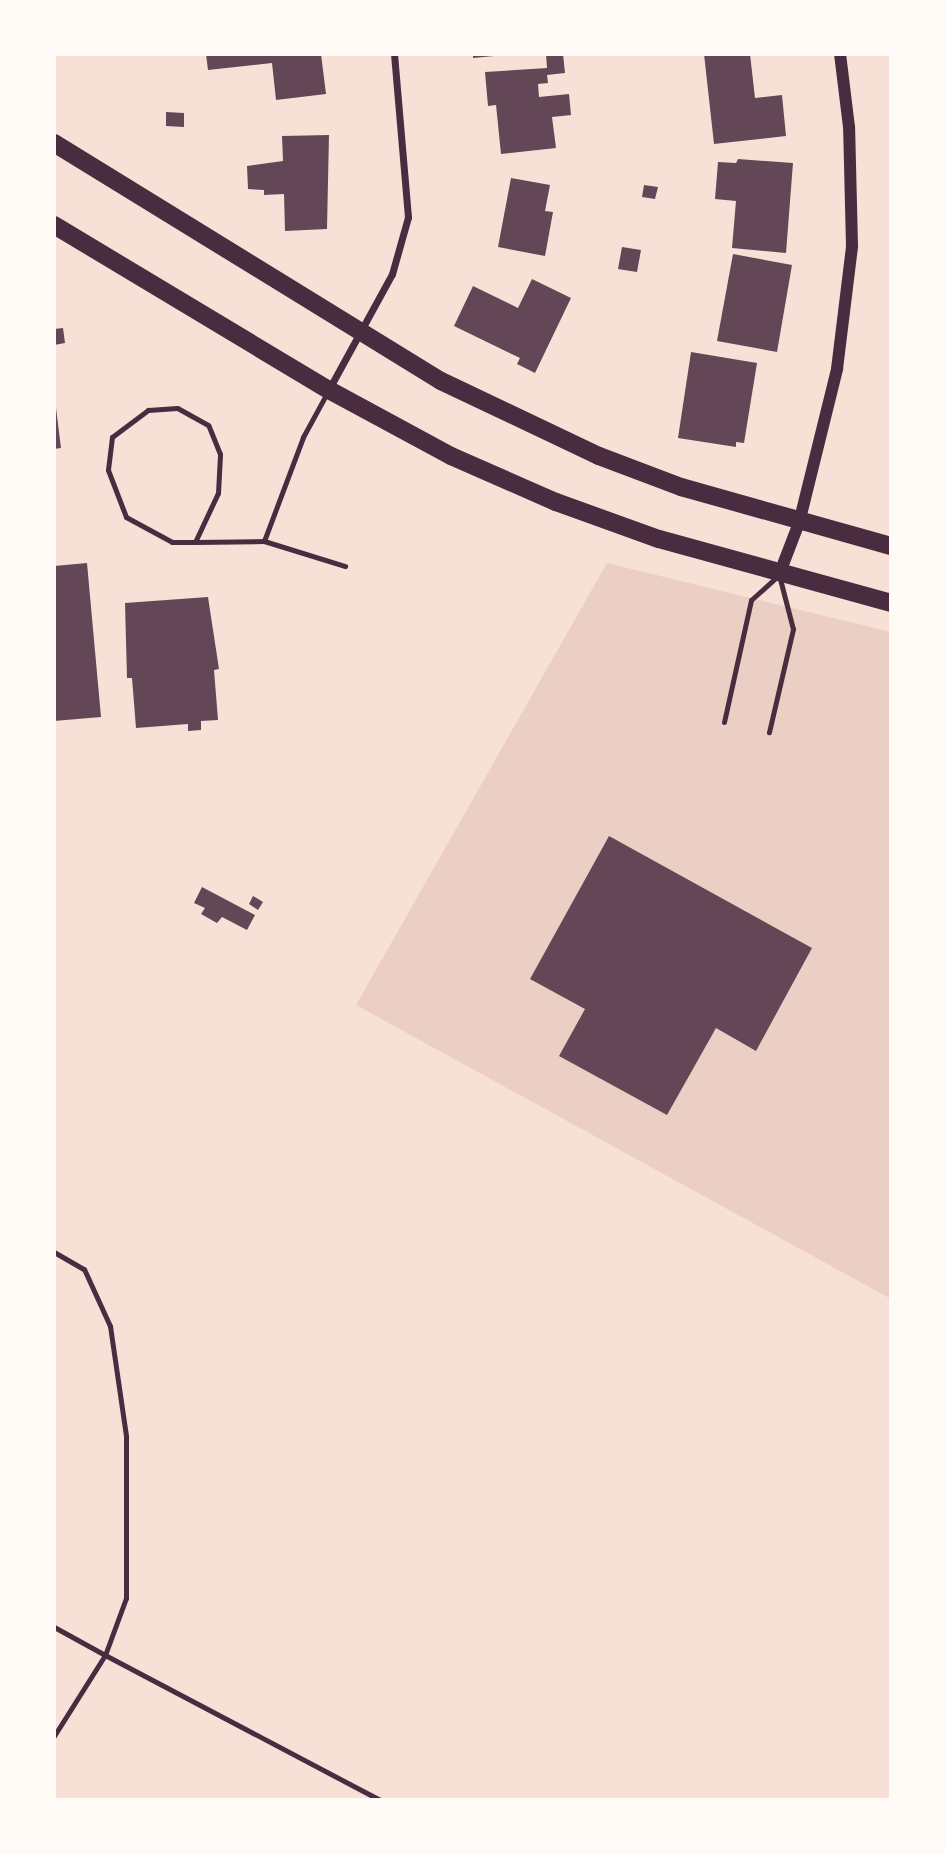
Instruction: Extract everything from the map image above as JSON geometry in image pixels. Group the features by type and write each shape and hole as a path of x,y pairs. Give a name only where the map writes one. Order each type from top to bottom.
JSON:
{"main road":[{"path":"54,143 441,381 599,456 799,523 891,546"},
{"path":"54,225 329,390 451,456 556,502 779,575 891,603"}],"street":[{"path":"329,390 363,334 392,274 408,217 394,54"},
{"path":"779,575 799,523 837,369 852,247 849,127 840,54"}],"lane":[{"path":"264,541 303,437 329,390"},
{"path":"195,542 218,493 219,454 208,425 177,408 148,410 113,437 108,470 126,517 172,542 195,542 264,541 345,566"},
{"path":"724,722 751,600 779,575 793,629 768,732"},
{"path":"54,1252 84,1269 110,1326 126,1436 126,1598 105,1655 54,1736"},
{"path":"54,1627 380,1800"}],"shaded area":[{"path":"607,563 891,632 891,1299 356,1005"}],"building":[{"path":"206,54 321,54 326,94 276,100 272,63 208,70"},
{"path":"473,54 494,54 494,56 473,58"},
{"path":"546,54 563,54 565,73 547,75 548,83 538,84 539,97 569,94 571,115 552,117 556,148 501,154 496,105 488,106 485,72 547,68"},
{"path":"704,54 750,54 755,98 782,95 786,136 714,144"},
{"path":"166,112 184,113 184,127 166,126"},
{"path":"329,135 327,229 285,231 284,194 264,195 264,190 248,189 247,166 283,161 282,136"},
{"path":"738,159 793,163 786,253 732,248 736,201 715,199 718,162 736,163"},
{"path":"511,178 550,185 545,211 553,212 545,256 498,247"},
{"path":"644,185 658,187 655,199 642,197"},
{"path":"622,247 641,250 637,272 618,269"},
{"path":"733,254 792,265 777,352 717,341"},
{"path":"532,279 571,298 535,373 517,364 520,358 454,326 473,286 518,308"},
{"path":"63,328 65,343 54,345 54,329"},
{"path":"691,352 757,363 744,443 736,442 736,447 678,438"},
{"path":"54,392 61,448 54,449"},
{"path":"87,563 101,717 54,721 54,566"},
{"path":"208,597 219,669 214,670 218,720 201,721 201,730 188,731 188,724 136,728 132,678 127,678 125,603"},
{"path":"609,836 812,948 756,1051 716,1028 667,1115 559,1056 585,1009 530,979"},
{"path":"202,887 255,915 247,930 222,917 217,923 201,914 205,908 194,903"},
{"path":"253,896 263,902 258,910 249,904"}]}
